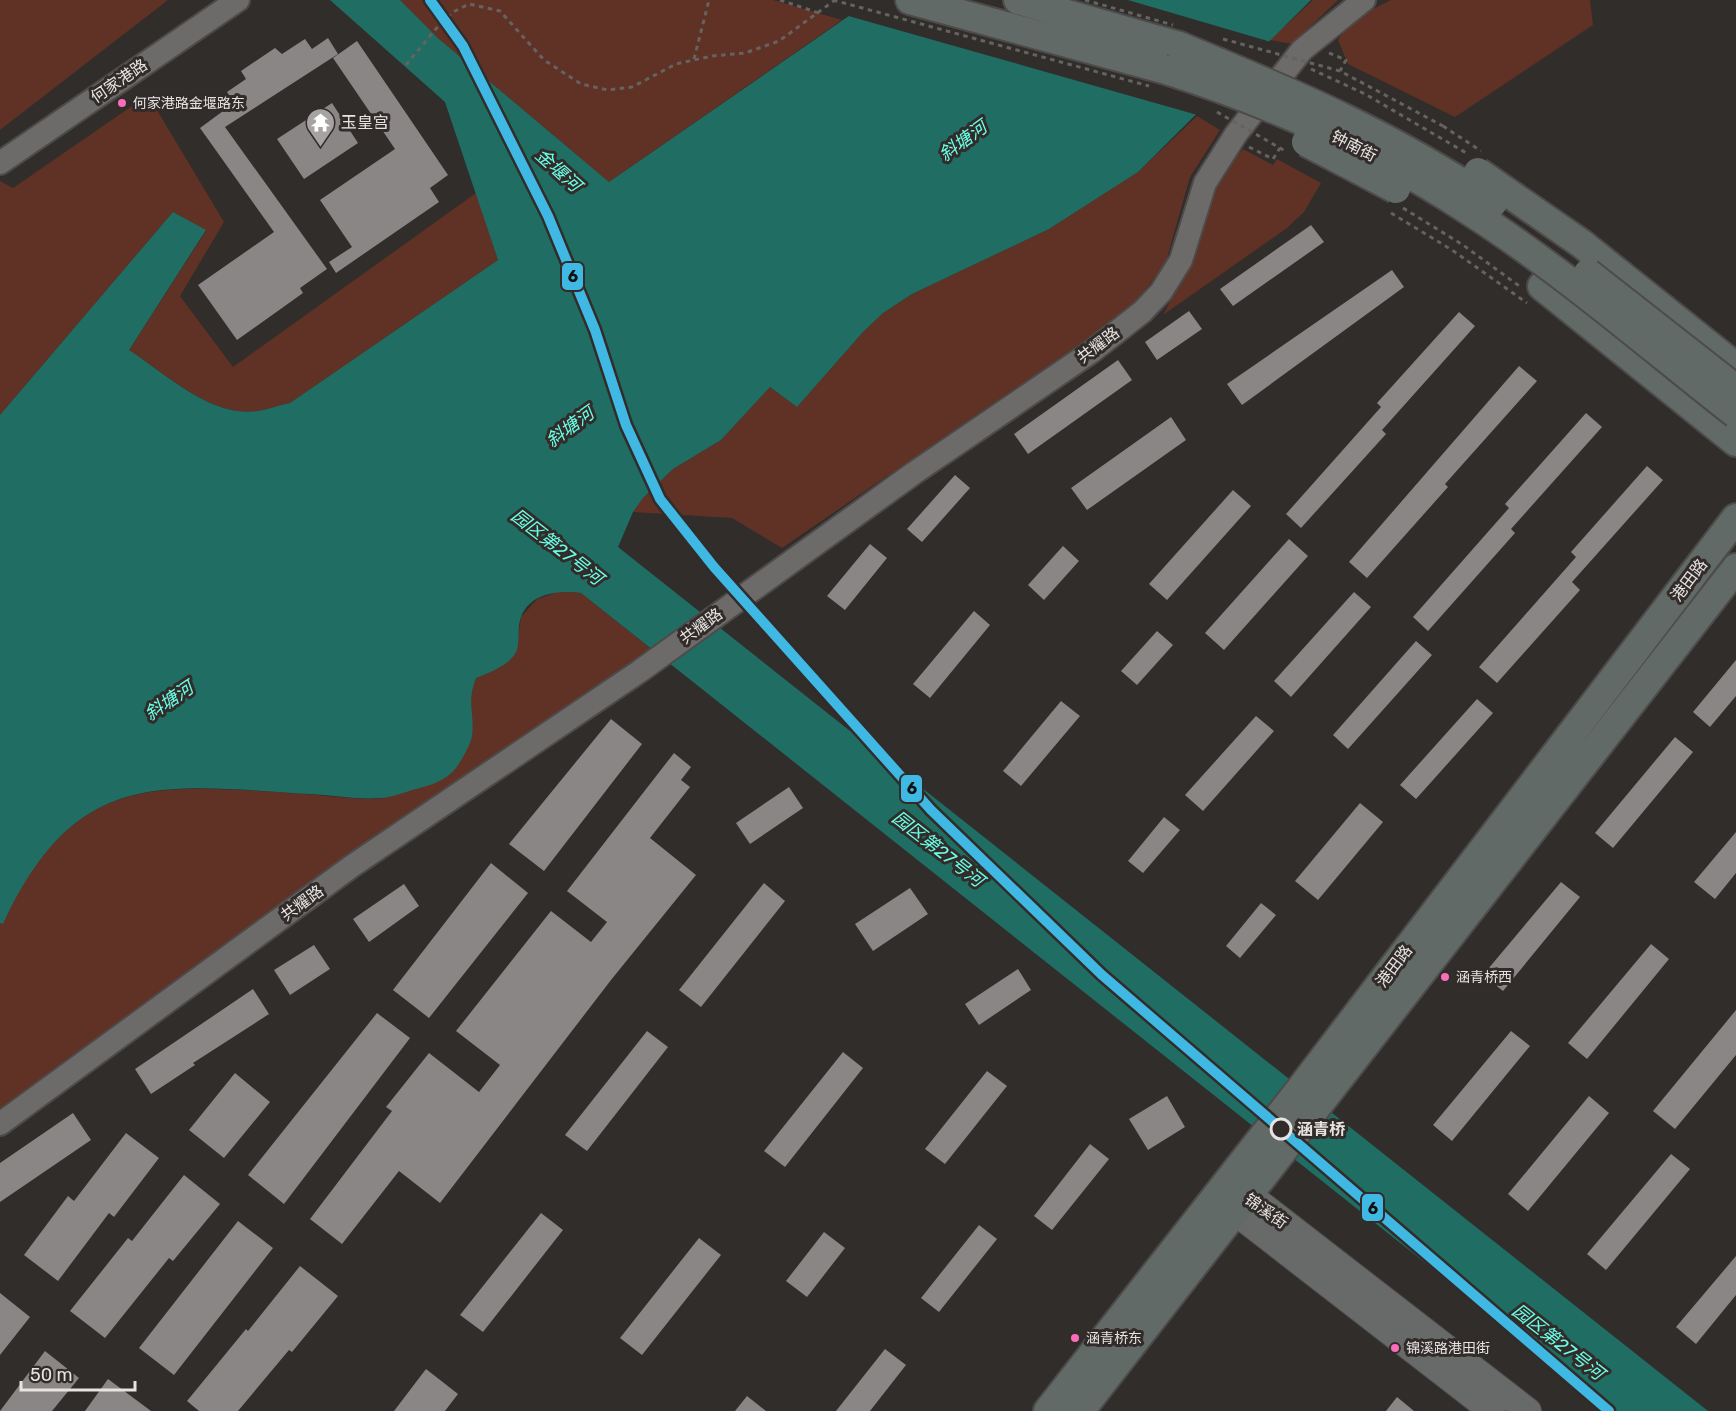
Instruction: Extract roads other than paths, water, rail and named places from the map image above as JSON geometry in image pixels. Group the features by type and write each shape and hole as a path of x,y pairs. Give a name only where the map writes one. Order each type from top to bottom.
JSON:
{"main road":[{"name":"钟南街","path":"910,0 1159,78 1230,90 1359,147 1448,197 1518,244 1736,414"},
{"name":"钟南街","path":"1018,0 1181,37 1408,150 1455,178 1574,263 1736,389"},
{"path":"1181,37 1305,79 1368,108 1466,165 1582,244 1736,367"},
{"path":"1159,78 1431,209 1736,442"},
{"name":"港田路","path":"1312,1094 1736,518"},
{"name":"港田路","path":"1080,1411 1236,1198 1267,1151 1736,568"},
{"name":"港田路","path":"1048,1411 1236,1198"},
{"name":"锦溪街","path":"1236,1198 1492,1411"},
{"name":"锦溪街","path":"1236,1198 1528,1411"}],"street":[{"name":"何家港路","path":"0,163 238,0"},
{"name":"共耀路","path":"0,1124 352,866 640,671 914,473 1091,352 1142,312 1161,292 1181,260 1201,192 1233,138 1308,45 1364,0"}],"water":[{"path":"330,0 400,0 439,39 609,182 872,0 1311,0 1138,172 1049,229 912,294 883,313 863,332 797,407 770,387 721,440 673,469 643,498 633,512 618,547 1708,1411 1612,1411 581,593 564,592 546,595 538,598 525,609 520,621 518,646 514,655 500,667 476,678 471,702 473,728 466,752 452,773 436,783 382,798 209,788 166,790 128,797 93,812 61,836 31,873 3,924 0,923 0,415 173,212 206,230 129,350 174,382 206,401 223,408 240,411 258,411 290,403 498,260 445,102"}],"place":[{"name":"何家港路金堰路东","path":"122,103"},
{"name":"玉皇宫","path":"320,148"},
{"name":"涵青桥西","path":"1445,977"},
{"name":"涵青桥","path":"1281,1129"},
{"name":"涵青桥东","path":"1075,1338"},
{"name":"锦溪路港田街","path":"1395,1348"}],"water label":[{"name":"斜塘河","path":"963,141"},
{"name":"金堰河","path":"558,170"},
{"name":"斜塘河","path":"570,427"},
{"name":"园区第27号河","path":"557,547"},
{"name":"斜塘河","path":"169,701"},
{"name":"园区第27号河","path":"938,849"},
{"name":"园区第27号河","path":"1558,1342"}]}
